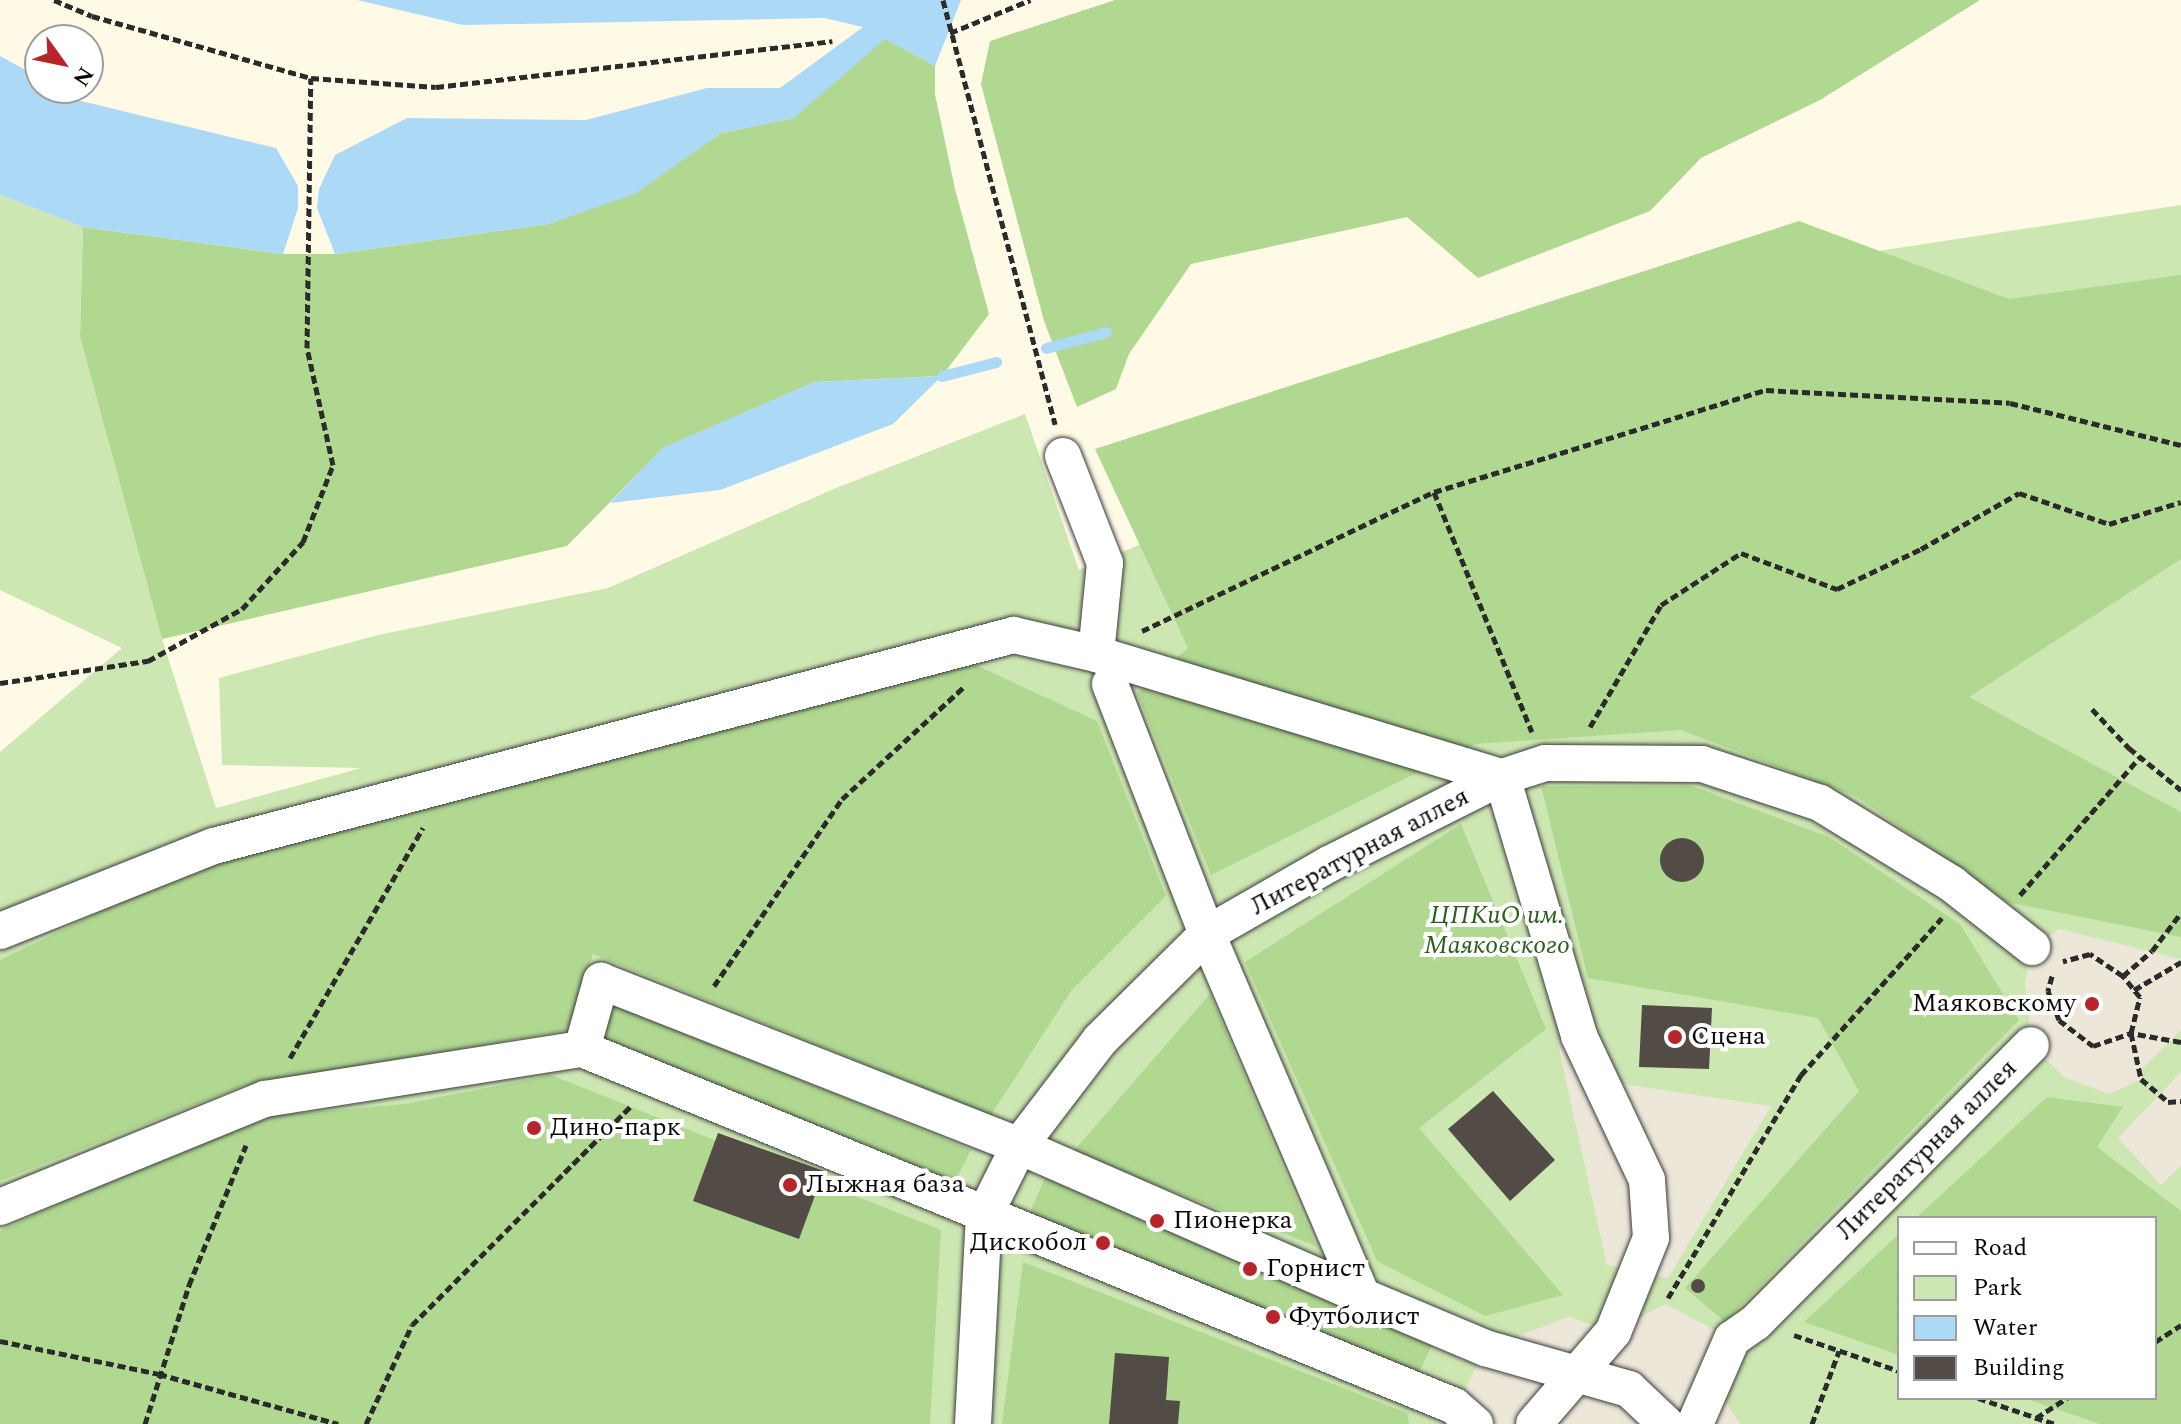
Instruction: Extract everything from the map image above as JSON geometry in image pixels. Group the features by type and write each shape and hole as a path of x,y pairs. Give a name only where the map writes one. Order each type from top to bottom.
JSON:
{"street":[{"path":"1063,456 1105,563 1103,669 1207,934 1362,1296"},
{"path":"0,931 214,846 1014,635 1103,669 1502,777 1579,1036 1647,1180 1651,1238 1613,1332 1534,1424"},
{"name":"Литературная аллея","path":"973,1424 984,1216 1019,1146 1100,1040 1207,934 1329,864 1502,777 1557,763 1702,764 1805,798 1964,894 2032,947"},
{"path":"582,1049 601,981 695,1015 1019,1146 1485,1348 1577,1377 1629,1389 1666,1424"},
{"name":"Литературная аллея","path":"1695,1424 1732,1339 1756,1322 2031,1045"},
{"path":"0,1207 265,1099 582,1049 653,1082 1454,1406 1475,1424"}],"path":[{"path":"54,0 92,16 311,78 436,87 832,41"},
{"path":"943,0 1063,456"},
{"path":"950,33 1030,0"},
{"path":"0,683 148,661 242,609 303,542 333,465 307,348 311,78"},
{"path":"1103,669 1434,492 1766,390 2010,403 2181,445"},
{"path":"1434,492 1557,763"},
{"path":"1557,763 1661,605 1741,553 1837,589 1921,549 2019,493 2109,524 2181,502"},
{"path":"695,1015 842,799 975,676"},
{"path":"2092,709 2140,757 2181,790"},
{"path":"1998,920 2140,757"},
{"path":"1665,1304 1801,1075 1964,894"},
{"path":"2123,976 2152,951 2181,913"},
{"path":"2181,1042 2131,1033 2093,1046 2059,1020 2048,991 2055,963 2090,954 2123,976 2140,997 2131,1033 2141,1079 2168,1102 2181,1101"},
{"path":"2134,990 2181,962"},
{"path":"366,1424 412,1325 653,1082"},
{"path":"1756,1322 1897,1370"},
{"path":"2157,1341 2181,1325"},
{"path":"0,1341 159,1374 338,1424"},
{"path":"1812,1424 1839,1351"},
{"path":"145,1424 159,1374"},
{"path":"1984,1400 2055,1424"},
{"path":"2036,1418 2064,1400"}],"green space":[{"path":"1115,0 1980,0 1820,100 1701,158 1650,211 1478,278 1407,217 1191,264 1129,354 1116,389 1077,407 1044,321 981,84 990,41"},
{"path":"864,27 935,66 935,94 955,189 989,314 942,376 815,382 663,448 567,546 162,639 80,337 83,227 283,254 335,254 548,224 635,193 721,133 794,118"},
{"name":"ЦПКиО им. Маяковского","path":"0,195 83,227 80,337 162,639 216,808 361,768 222,765 219,678 378,635 608,588 836,488 1025,414 1079,570 1819,260 2181,205 2181,1424 0,1424 0,752 122,648 0,590"},
{"path":"1799,221 2009,299 2181,275 2181,559 1969,697 2181,812 2181,937 2007,902 1857,797 1681,730 1475,744 1211,875 1137,693 1188,648 1095,449"},
{"path":"969,662 1097,721 1166,896 1071,991 991,1115 593,954 568,1030 245,1085 0,1181 0,960 229,849"},
{"path":"1541,786 1692,786 1829,837 1960,924 2019,1020 1725,1322 1685,1288 1859,1091 1818,1018 1588,978"},
{"path":"1461,824 1546,1029 1419,1128 1563,1295 1485,1316 1377,1261 1245,962"},
{"path":"1210,994 1316,1246 1072,1153"},
{"path":"612,1002 971,1150 955,1181 602,1037"},
{"path":"551,1075 941,1230 930,1424 0,1424 0,1231 243,1118 405,1104"},
{"path":"2047,1097 2123,1107 2097,1147 2181,1211 2181,1424 2100,1424 2030,1400 2157,1400 2157,1216 1918,1216"},
{"path":"1045,1178 1434,1340 1419,1373 1028,1217"},
{"path":"1897,1236 1897,1354 1804,1322"},
{"path":"1023,1262 1407,1413 1409,1424 1002,1424"}],"shaded area":[{"path":"2059,929 2181,959 2181,1030 2142,1069 2141,1079 2110,1094 2065,1078 2031,1045 2025,981 2032,947"},
{"path":"1579,1036 1622,1084 1771,1106 1668,1278 1607,1265 1557,1040"},
{"path":"2181,1072 2181,1165 2161,1185 2118,1138"},
{"path":"1665,1304 1732,1339 1719,1391 1740,1424 1449,1424 1485,1348 1569,1317 1613,1332"}],"water":[{"path":"357,0 961,0 935,66 885,39 794,118 721,133 635,194 548,224 335,254 317,208 319,189 335,155 407,118 586,120 707,88 780,88 863,27 824,18 463,25"},
{"path":"0,56 24,69 24,104 93,104 276,148 298,186 298,208 283,254 83,227 0,195"},
{"path":"942,376 893,424 720,490 610,503 662,448 815,382"}],"building":[{"path":"1682,838 1697,845 1704,860 1697,875 1682,882 1667,875 1660,860 1667,845"},
{"name":"Сцена","path":"1642,1005 1712,1008 1709,1069 1639,1067"},
{"path":"1493,1091 1555,1160 1510,1201 1448,1129"},
{"path":"718,1133 824,1171 799,1239 693,1201"},
{"path":"1698,1279 1705,1286 1698,1293 1691,1286"},
{"path":"1115,1353 1169,1357 1166,1400 1180,1401 1178,1424 1109,1424"}],"waterway":[{"path":"1046,348 1106,332"},
{"path":"942,376 996,362"}],"place":[{"name":"Маяковскому","path":"2092,1004"},
{"name":"Сцена","path":"1675,1037"},
{"name":"Дино-парк","path":"534,1128"},
{"name":"Лыжная база","path":"790,1185"},
{"name":"Пионерка","path":"1157,1221"},
{"name":"Дискобол","path":"1103,1243"},
{"name":"Горнист","path":"1250,1269"},
{"name":"Футболист","path":"1273,1317"}]}
